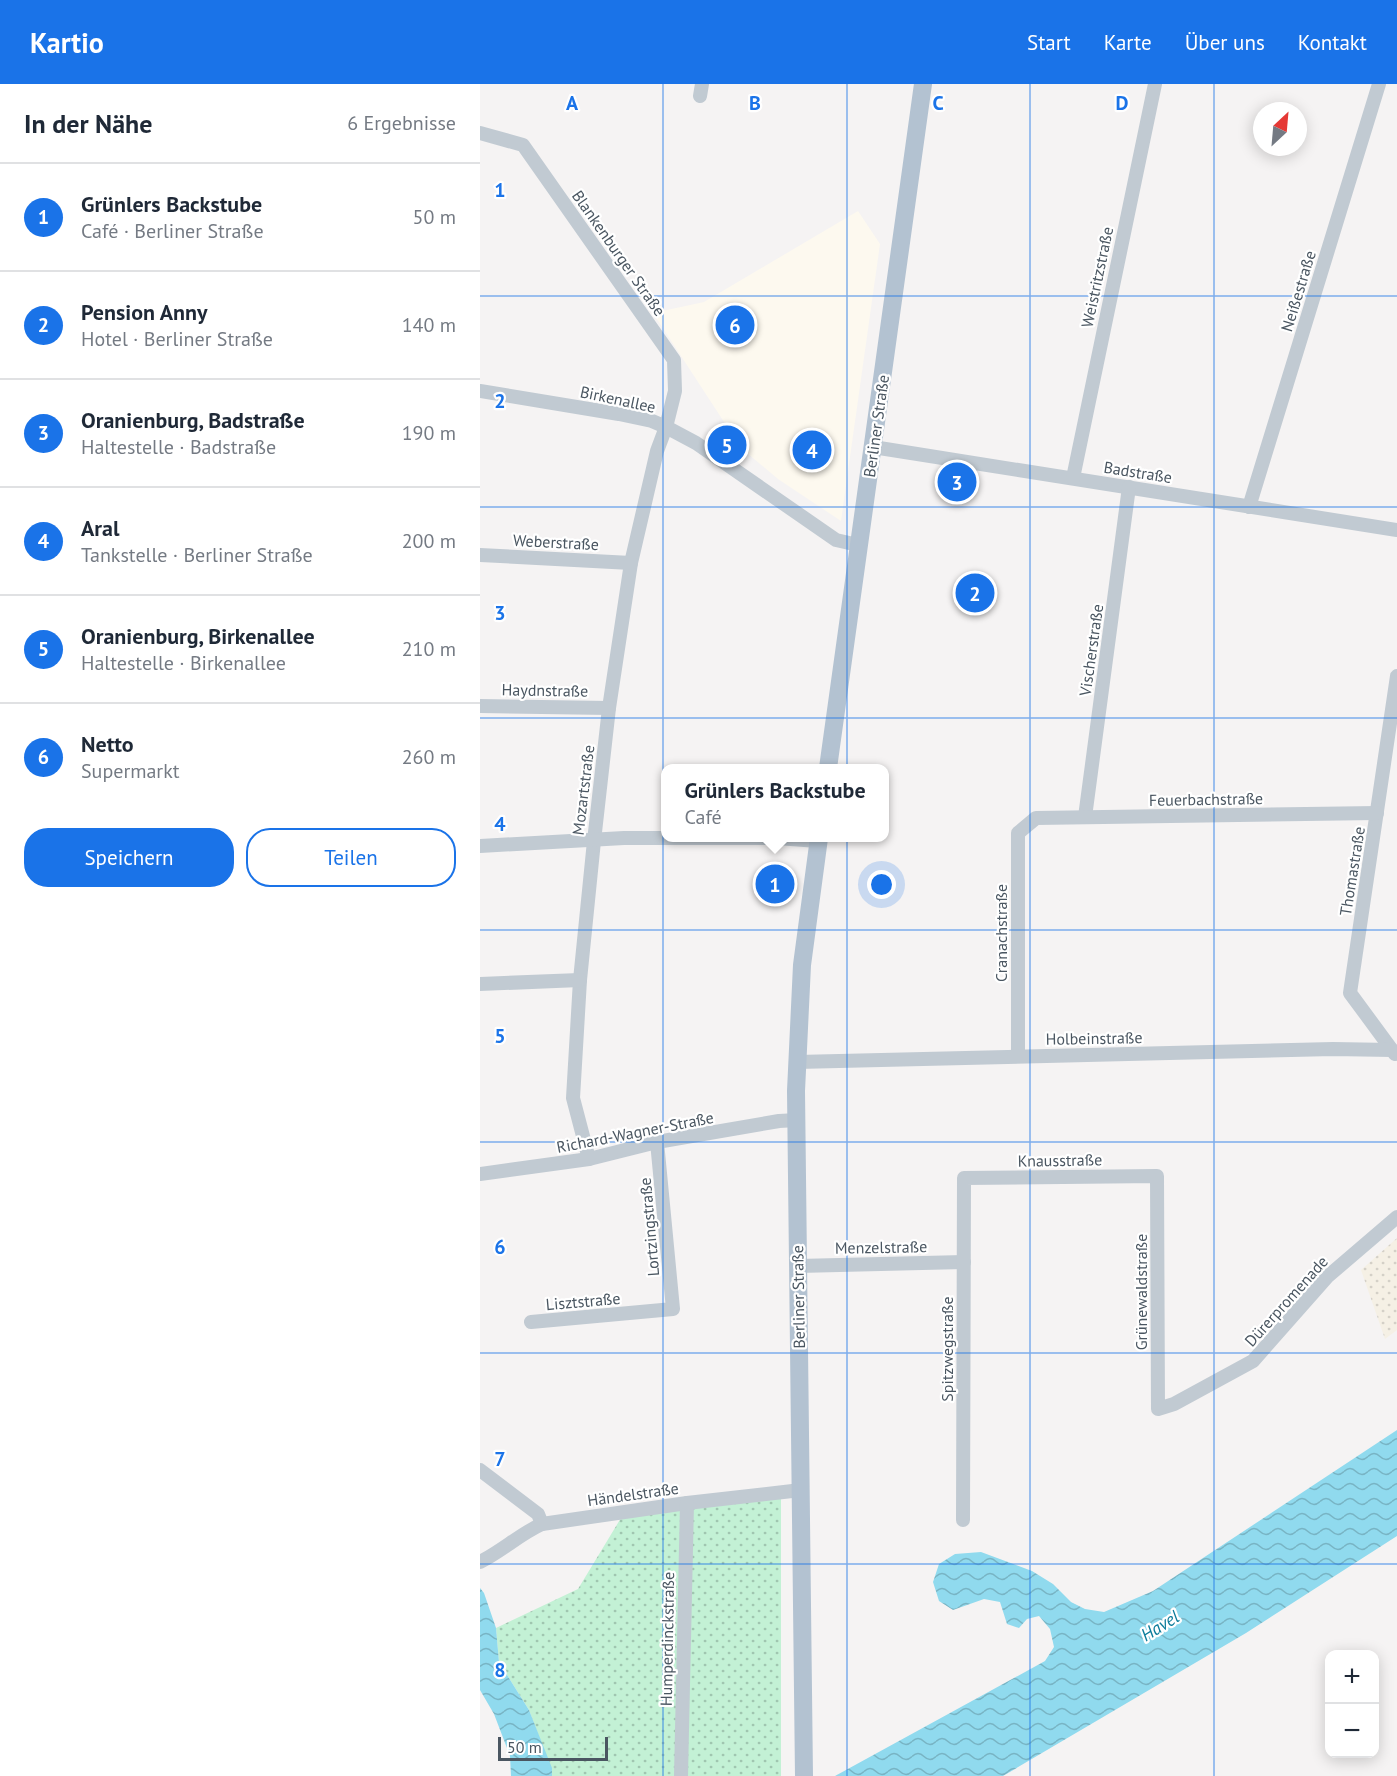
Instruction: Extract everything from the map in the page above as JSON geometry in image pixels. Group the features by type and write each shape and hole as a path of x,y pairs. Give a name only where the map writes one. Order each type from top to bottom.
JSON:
{"main road":[{"name":"Berliner Straße","path":"829,764 923,84"},
{"name":"Berliner Straße","path":"804,1776 796,1120 802,965 818,842"}],"street":[{"name":"Weistritzstraße","path":"1073,478 1155,84"},
{"name":"Neißestraße","path":"1249,507 1379,84"},
{"name":"Blankenburger Straße","path":"480,133 523,145 674,360 675,391 666,427"},
{"name":"Birkenallee","path":"480,392 619,414 666,427 696,443 836,540 858,546"},
{"name":"Mozartstraße","path":"589,1159 573,1098 580,980 594,842 609,708 631,563 657,451 666,427"},
{"name":"Badstraße","path":"873,447 1397,530"},
{"name":"Vischerstraße","path":"1085,818 1130,487"},
{"name":"Weberstraße","path":"480,555 631,563"},
{"name":"Thomastraße","path":"1394,1053 1350,993 1397,676"},
{"name":"Haydnstraße","path":"480,706 609,708"},
{"name":"Feuerbachstraße","path":"1036,818 1377,813"},
{"name":"Cranachstraße","path":"1018,1056 1018,833 1036,818"},
{"path":"480,846 661,838"},
{"path":"480,984 580,980"},
{"name":"Holbeinstraße","path":"797,1062 1333,1049 1394,1053"},
{"name":"Richard-Wagner-Straße","path":"480,1174 589,1159 657,1142 796,1120"},
{"name":"Lortzingstraße","path":"657,1142 672,1309"},
{"name":"Knausstraße","path":"964,1178 1157,1176"},
{"name":"Grünewaldstraße","path":"1157,1176 1158,1409"},
{"name":"Spitzwegstraße","path":"963,1520 964,1178"},
{"name":"Dürerpromenade","path":"1158,1409 1174,1404 1254,1361 1327,1277 1397,1217"},
{"name":"Menzelstraße","path":"798,1266 964,1262"},
{"name":"Lisztstraße","path":"531,1322 672,1309"},
{"path":"480,1470 538,1514 542,1524"},
{"name":"Händelstraße","path":"480,1562 542,1524 687,1503 801,1490"},
{"name":"Humperdinckstraße","path":"681,1776 687,1503"}],"shaded area":[{"path":"858,211 880,244 841,521 778,479 741,448 653,313 704,302"}],"green space":[{"path":"781,1486 781,1776 552,1776 529,1710 499,1662 496,1628 578,1589 624,1513"}],"sand":[{"path":"1397,1238 1397,1330 1385,1339 1361,1270"}],"water":[{"name":"Havel","path":"1397,1430 1397,1536 1246,1633 1003,1776 835,1776 1045,1661 1054,1647 1050,1629 1039,1616 1027,1619 1019,1628 1007,1624 1000,1602 984,1599 953,1610 939,1601 933,1582 939,1564 955,1554 981,1552 1032,1571 1053,1584 1071,1602 1085,1609 1104,1612 1153,1591"},
{"path":"480,1588 484,1593 496,1628 499,1662 529,1710 552,1768 552,1776 511,1776 510,1756 494,1714 480,1690"}],"place":[{"name":"Netto","path":"735,325"},
{"name":"Oranienburg, Birkenallee","path":"727,445"},
{"name":"Aral","path":"812,450"},
{"name":"Oranienburg, Badstraße","path":"957,482"},
{"name":"Pension Anny","path":"975,593"},
{"name":"Grünlers Backstube","path":"775,884"}]}
